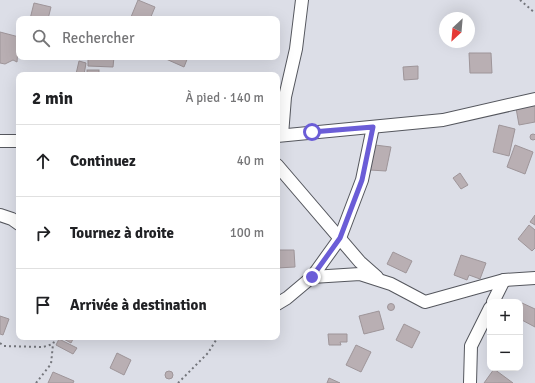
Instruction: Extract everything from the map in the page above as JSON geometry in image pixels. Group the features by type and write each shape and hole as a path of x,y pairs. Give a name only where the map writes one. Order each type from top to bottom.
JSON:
{"street":[{"path":"280,130 285,97 296,50 302,0"},
{"path":"280,136 443,120 535,99"},
{"path":"280,302 312,277 340,238 362,180 373,127"},
{"path":"0,141 16,141"},
{"path":"280,168 360,262 381,281"},
{"path":"0,215 16,222"},
{"path":"312,277 360,274 381,281 425,302 504,280 535,278"},
{"path":"494,299 504,280"},
{"path":"470,383 471,346 487,314"}],"path":[{"path":"520,0 535,13"},
{"path":"36,383 51,364 55,340"},
{"path":"178,383 208,353 216,340"},
{"path":"0,343 4,346 43,347 54,344"}],"building":[{"path":"138,0 155,7 151,16 131,16"},
{"path":"34,3 51,7 49,16 31,16"},
{"path":"0,32 16,36 17,62 13,60 5,64 0,63"},
{"path":"469,53 491,53 492,73 470,73"},
{"path":"88,60 114,60 113,67 88,66"},
{"path":"168,60 187,60 184,67"},
{"path":"79,61 86,63 84,72 76,72"},
{"path":"418,66 418,79 404,80 403,67"},
{"path":"87,70 99,70 99,72 87,72"},
{"path":"535,104 535,122 519,125 516,108"},
{"path":"499,125 515,129 509,156 493,152"},
{"path":"533,134 536,137 533,140 530,137"},
{"path":"375,145 391,147 386,171 370,170"},
{"path":"515,145 533,152 525,174 507,167"},
{"path":"460,173 468,185 461,189 453,178"},
{"path":"535,215 535,225 530,222"},
{"path":"529,225 535,230 535,248 532,251 518,239"},
{"path":"280,250 294,250 295,267 280,268"},
{"path":"393,252 412,261 406,273 387,264"},
{"path":"461,255 486,263 480,279 469,275 467,280 454,275"},
{"path":"391,303 394,304 394,310 391,311 388,310 387,307 388,304"},
{"path":"523,303 535,309 535,327 523,321"},
{"path":"379,311 384,329 364,334 359,316"},
{"path":"0,316 9,319 3,335 0,334"},
{"path":"404,324 420,332 412,348 396,340"},
{"path":"328,334 347,334 347,342 340,342 341,345 329,345"},
{"path":"58,340 61,340 77,348 73,354 56,345"},
{"path":"66,340 72,340 71,343"},
{"path":"356,345 371,352 361,372 346,365"},
{"path":"117,353 131,360 124,375 110,368"},
{"path":"167,371 171,371 173,375 171,379 167,379 165,377 165,373"},
{"path":"493,371 497,371 513,383 484,383"},
{"path":"53,372 74,381 73,383 48,383"},
{"path":"329,378 340,383 327,383"}],"route":[{"path":"312,132 373,127 362,180 340,238 312,277"}]}
